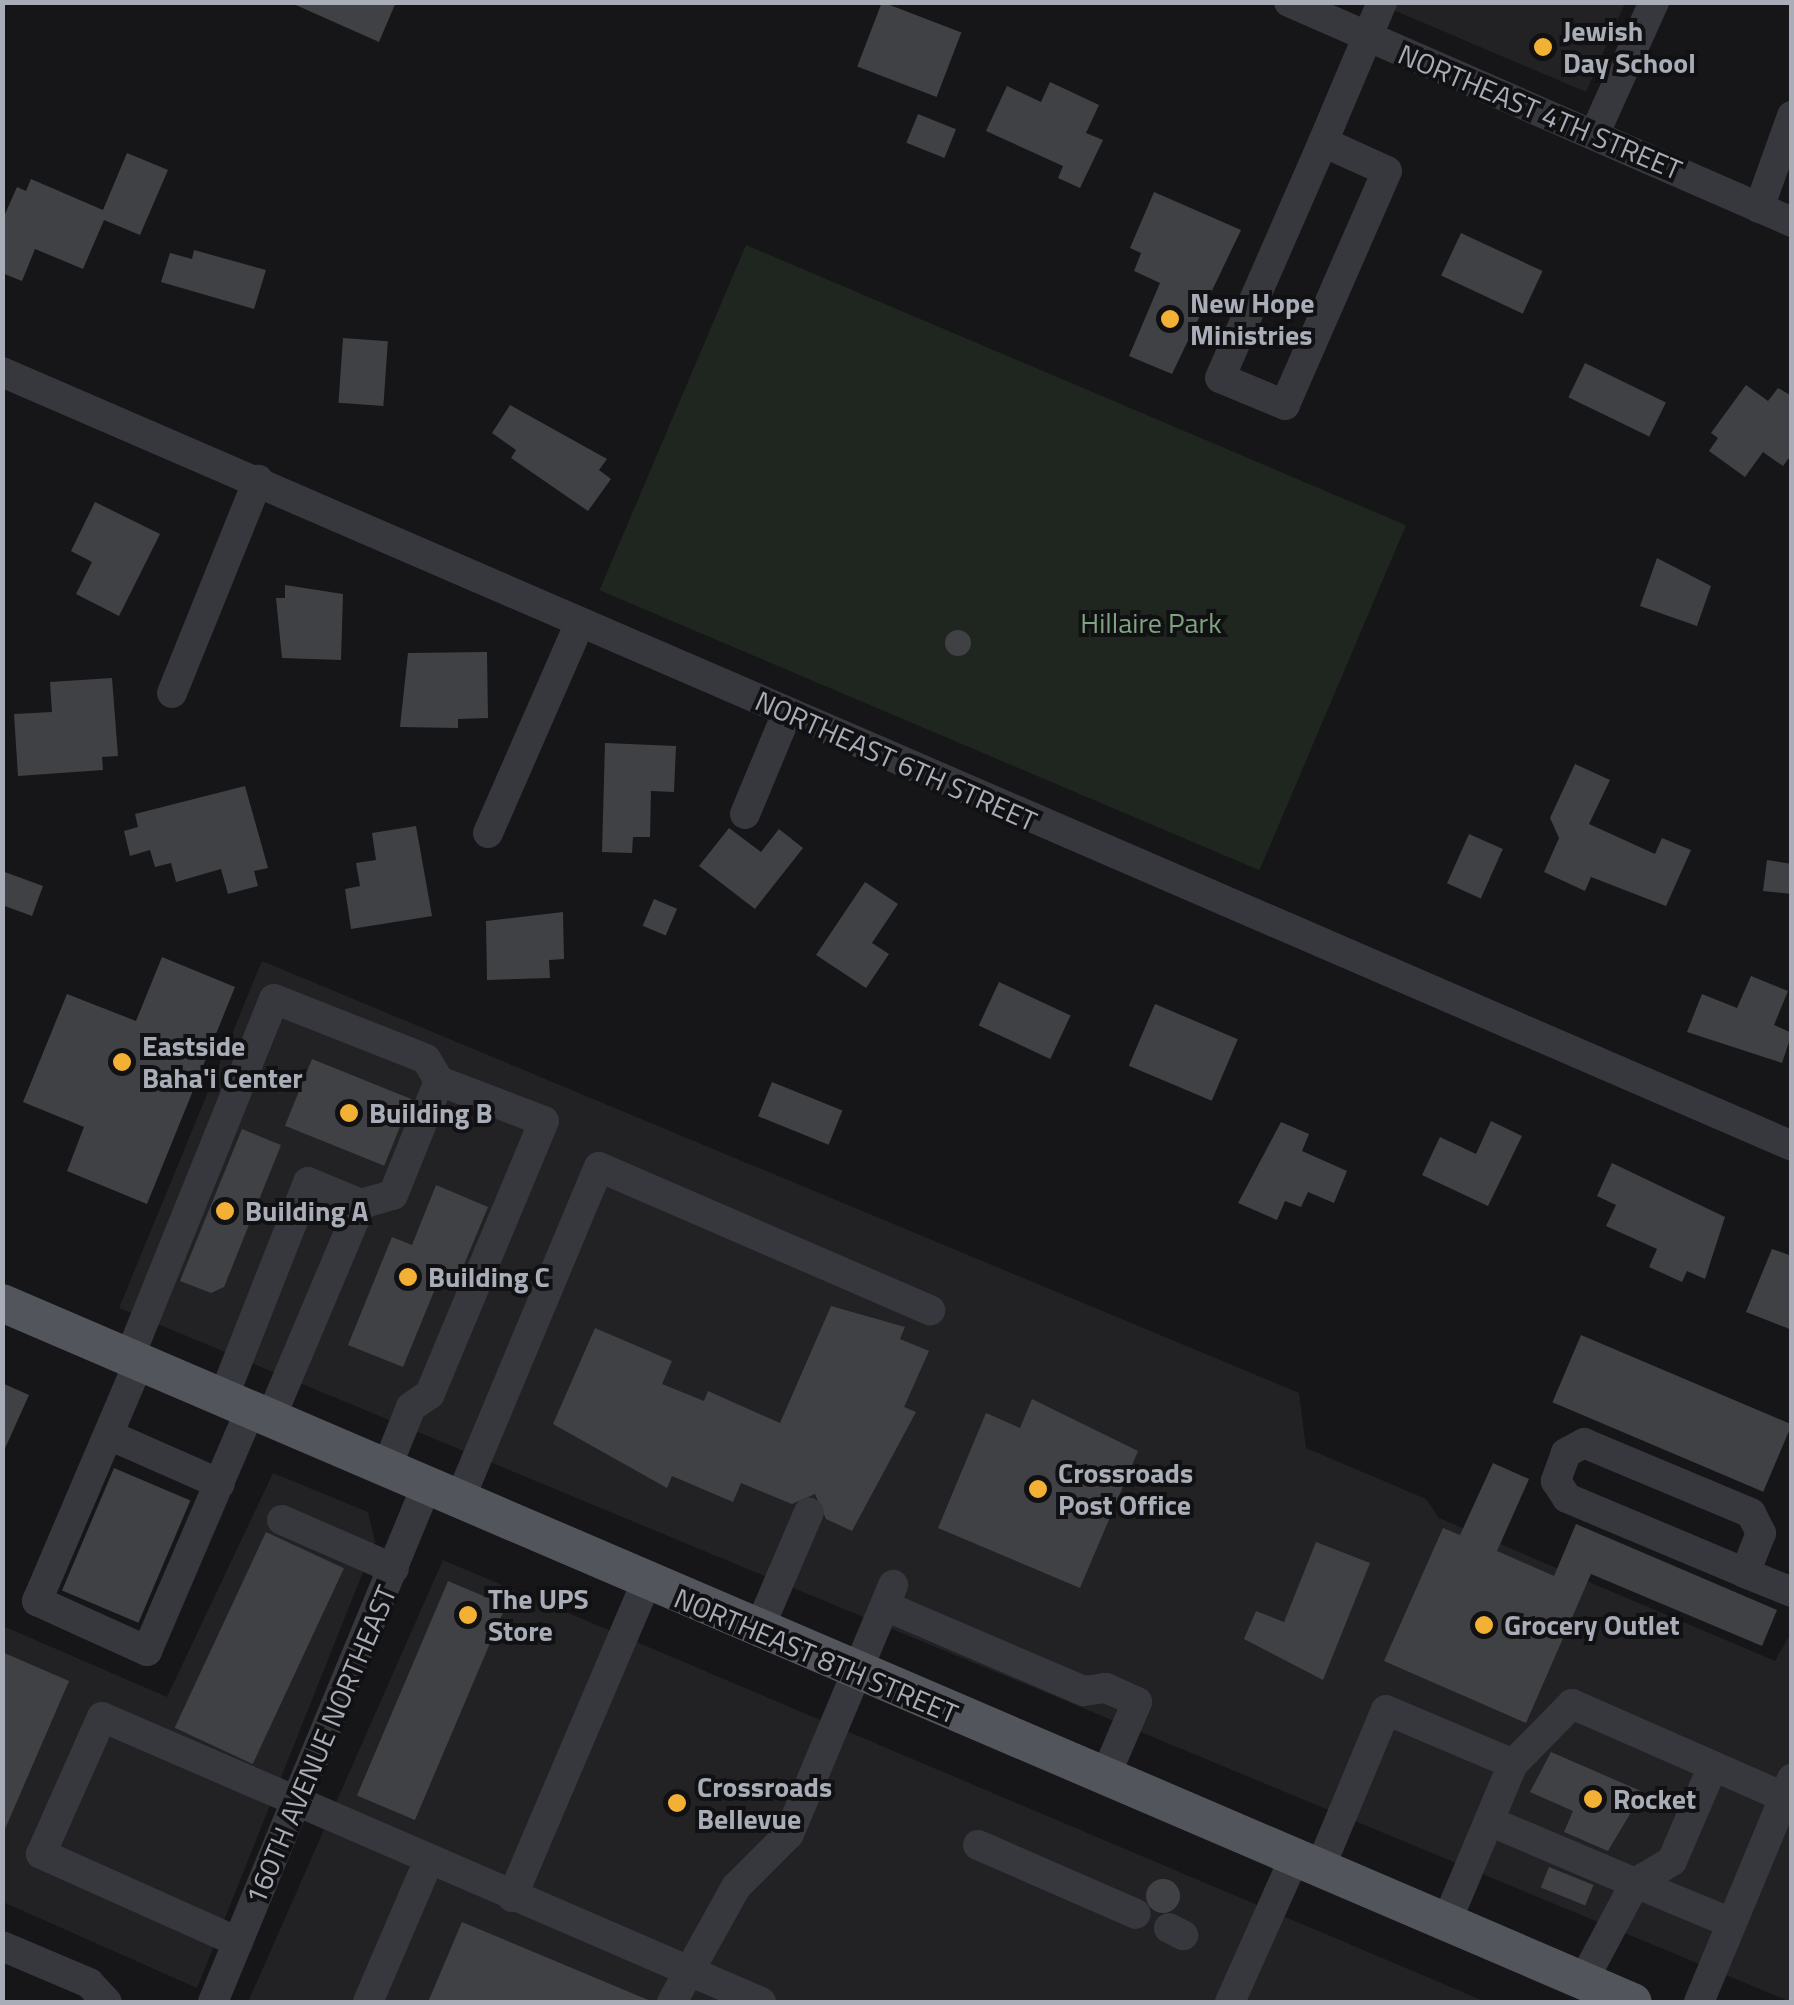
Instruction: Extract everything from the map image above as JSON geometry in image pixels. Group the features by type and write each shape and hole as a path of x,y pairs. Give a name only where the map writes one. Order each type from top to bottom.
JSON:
{"main road":[{"name":"NORTHEAST 8TH STREET","path":"2,1303 858,1675 1633,2002"}],"street":[{"name":"NORTHEAST 4TH STREET","path":"1290,2 1792,222"},
{"path":"1323,142 1388,171 1284,405 1220,378 1382,2"},
{"path":"1594,136 1654,2"},
{"path":"1759,208 1792,116"},
{"name":"NORTHEAST 6TH STREET","path":"2,372 1792,1146"},
{"path":"172,694 258,480"},
{"path":"488,833 580,622"},
{"path":"744,814 787,713"},
{"path":"386,1469 411,1406 430,1394 544,1122 439,1080 426,1059 274,999 134,1360 109,1435 36,1601 147,1651 220,1484 248,1409 308,1182 361,1204 392,1195 439,1080"},
{"name":"160TH AVENUE NORTHEAST","path":"212,2002 394,1569 443,1494 599,1167 930,1310"},
{"path":"248,1409 361,1204"},
{"path":"109,1435 220,1484"},
{"path":"1745,1573 1761,1533 1751,1513 1584,1443 1566,1453 1556,1481 1566,1498 1745,1573 1792,1592"},
{"path":"758,1631 809,1512"},
{"path":"282,1520 394,1569"},
{"path":"512,1897 646,1583"},
{"path":"672,2002 736,1888 790,1834 892,1596 1084,1691 1106,1688 1137,1702 1104,1778"},
{"path":"1446,1923 1513,1764 1572,1704 1713,1766 1788,1788 1699,2002"},
{"path":"1230,2002 1386,1710 1513,1764"},
{"path":"238,1942 41,1854 102,1717 428,1862 761,2002"},
{"path":"1582,1981 1635,1883 1672,1861 1713,1766"},
{"path":"1490,1820 1731,1923"},
{"path":"978,1846 1136,1914"},
{"path":"368,2002 428,1862"},
{"path":"2,1946 89,1983 107,2002"}],"shaded area":[{"name":"Jewish Day School","path":"1377,3 1625,3 1586,92"},
{"path":"262,961 1299,1393 1306,1448 1426,1499 1439,1518 1775,1661 1791,1633 1791,2002 119,1308"},
{"path":"273,1473 368,1512 375,1542 197,1988 3,1902 3,1626 167,1697"},
{"name":"Crossroads Bellevue","path":"443,1560 1486,2002 248,2002"}],"green space":[{"name":"Hillaire Park","path":"746,245 1406,525 1259,870 599,590"}],"building":[{"path":"289,2 396,2 379,42"},
{"path":"882,2 961,32 937,97 857,66"},
{"path":"1050,82 1099,105 1086,133 1103,140 1080,188 1058,178 1063,166 986,131 1007,86 1041,102"},
{"path":"918,114 956,129 944,158 906,143"},
{"path":"127,153 168,170 140,235 104,220 83,269 35,249 22,281 2,273 2,221 17,187 26,191 31,179 103,210"},
{"name":"New Hope Ministries","path":"1154,192 1241,230 1172,374 1129,356 1160,283 1134,271 1141,253 1130,248"},
{"path":"1461,233 1543,271 1523,314 1441,276"},
{"path":"194,250 266,270 254,309 161,282 170,253 192,259"},
{"path":"343,338 388,341 383,406 338,403"},
{"path":"1585,363 1666,402 1649,437 1568,397"},
{"path":"1746,385 1768,401 1778,388 1792,396 1792,454 1783,466 1763,452 1745,477 1709,451 1718,438 1711,433"},
{"path":"510,405 607,459 599,470 611,479 588,511 511,458 516,450 492,433"},
{"path":"95,502 160,534 119,616 76,594 92,562 71,551"},
{"path":"1657,558 1711,586 1697,626 1640,606"},
{"path":"285,585 343,594 341,660 282,658 276,598 285,598"},
{"path":"958,630 967,634 971,643 967,652 958,656 949,652 945,643 949,634"},
{"path":"487,652 488,718 458,719 458,728 400,727 408,653"},
{"path":"112,678 118,756 102,757 103,770 18,776 14,714 52,712 50,682"},
{"path":"605,743 676,746 674,792 651,791 650,837 633,837 632,853 602,852"},
{"path":"1575,764 1610,780 1589,824 1655,854 1662,838 1691,850 1666,906 1591,877 1585,891 1544,872 1559,838 1550,818"},
{"path":"245,786 268,868 254,871 258,886 228,894 221,869 176,882 171,863 155,867 150,850 130,856 124,831 138,827 135,814"},
{"path":"416,826 432,916 351,929 345,889 360,886 356,863 376,860 372,833"},
{"path":"729,828 761,852 779,829 803,848 755,909 699,866"},
{"path":"1469,834 1503,849 1481,898 1447,883"},
{"path":"1767,860 1792,864 1792,894 1763,891"},
{"path":"2,871 43,886 32,916 2,905"},
{"path":"865,882 898,904 872,943 889,954 866,988 816,955"},
{"path":"654,899 677,909 666,935 643,926"},
{"path":"563,912 564,959 549,960 550,978 487,980 486,921"},
{"name":"Eastside Baha'i Center","path":"162,957 235,987 147,1204 67,1171 84,1127 23,1102 67,994 136,1021"},
{"path":"1751,976 1788,991 1774,1025 1792,1033 1782,1063 1687,1032 1702,994 1737,1008"},
{"path":"999,982 1071,1015 1050,1059 979,1026"},
{"path":"1155,1004 1238,1039 1212,1101 1129,1066"},
{"name":"Building B","path":"312,1059 411,1099 384,1166 285,1126"},
{"path":"772,1082 842,1110 829,1145 758,1116"},
{"path":"1491,1121 1522,1136 1488,1206 1422,1175 1440,1137 1476,1154"},
{"path":"1281,1122 1309,1134 1302,1151 1347,1171 1334,1203 1308,1192 1301,1207 1285,1201 1277,1220 1238,1203"},
{"name":"Building A","path":"242,1129 281,1145 224,1287 211,1293 180,1281"},
{"path":"1612,1163 1725,1217 1705,1279 1687,1271 1682,1282 1649,1267 1657,1249 1606,1226 1616,1205 1597,1196"},
{"name":"Building C","path":"436,1185 488,1207 458,1279 442,1272 403,1367 348,1345 392,1237 412,1245"},
{"path":"1772,1249 1792,1256 1792,1330 1746,1312"},
{"path":"831,1306 905,1327 900,1339 929,1351 904,1407 916,1412 852,1531 826,1519 815,1494 792,1504 741,1483 733,1502 672,1476 667,1488 553,1424 595,1328 672,1361 662,1384 704,1401 708,1391 780,1423"},
{"path":"1581,1335 1792,1424 1763,1492 1552,1402"},
{"path":"2,1383 29,1395 2,1455"},
{"name":"Crossroads Post Office","path":"1032,1399 1138,1451 1080,1588 938,1528 986,1413 1020,1428"},
{"name":"Grocery Outlet","path":"1493,1463 1529,1479 1497,1551 1554,1576 1576,1524 1777,1610 1762,1646 1591,1574 1526,1723 1384,1661 1443,1528 1460,1535"},
{"path":"114,1468 190,1500 138,1623 62,1590"},
{"path":"266,1532 344,1568 253,1764 175,1728"},
{"path":"1316,1542 1370,1563 1323,1680 1244,1639 1256,1611 1284,1622"},
{"path":"448,1581 506,1606 415,1820 357,1795"},
{"path":"2,1652 69,1681 2,1836"},
{"name":"Rocket","path":"1551,1752 1643,1792 1608,1851 1564,1832 1573,1811 1530,1792"},
{"path":"1549,1867 1594,1885 1585,1905 1541,1887"},
{"path":"1163,1879 1175,1884 1180,1896 1175,1908 1163,1913 1151,1908 1146,1896 1151,1884"},
{"path":"462,1922 653,2002 428,2002"}],"place":[{"name":"Jewish Day School","path":"1543,47"},
{"name":"New Hope Ministries","path":"1170,319"},
{"name":"Eastside Baha'i Center","path":"122,1062"},
{"name":"Building B","path":"349,1113"},
{"name":"Building A","path":"225,1211"},
{"name":"Building C","path":"408,1277"},
{"name":"Crossroads Post Office","path":"1038,1489"},
{"name":"The UPS Store","path":"468,1615"},
{"name":"Grocery Outlet","path":"1484,1625"},
{"name":"Rocket","path":"1593,1799"},
{"name":"Crossroads Bellevue","path":"677,1803"}]}
